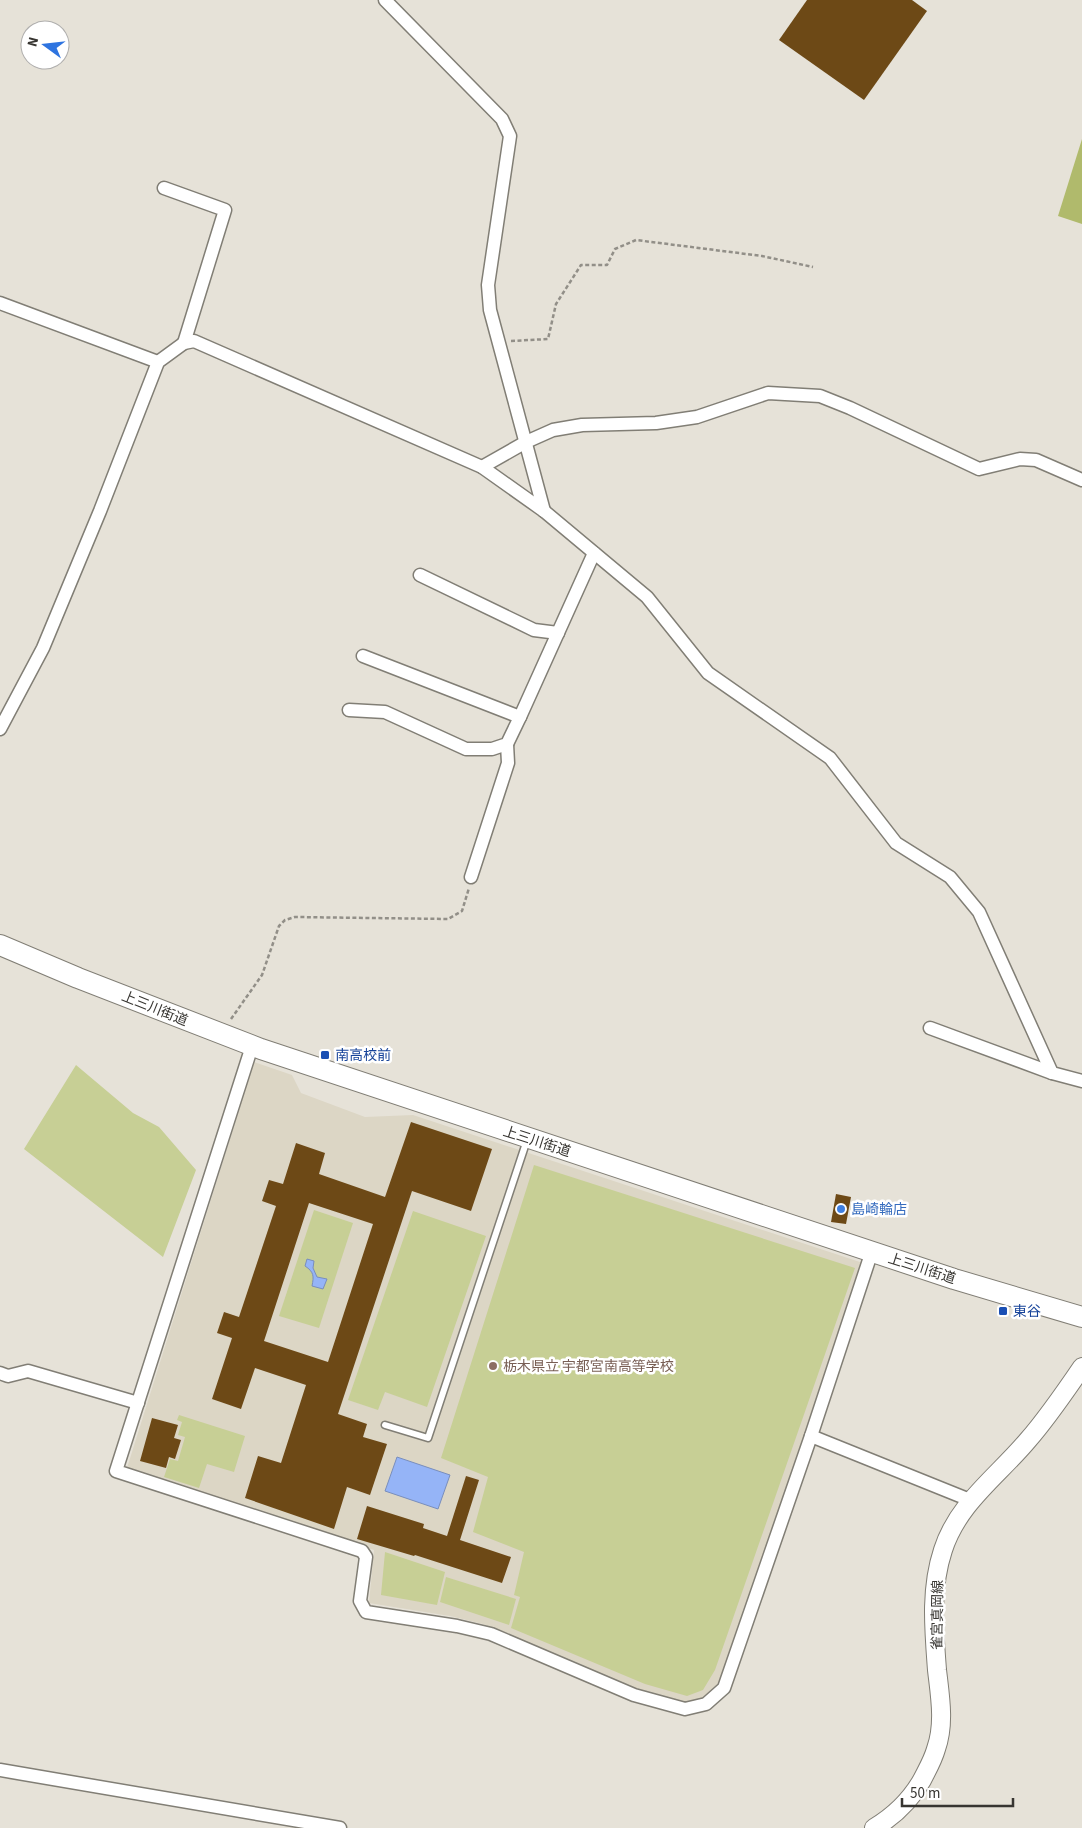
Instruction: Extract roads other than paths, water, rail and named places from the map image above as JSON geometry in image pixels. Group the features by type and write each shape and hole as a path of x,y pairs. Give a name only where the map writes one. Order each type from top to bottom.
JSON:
{"main road":[{"name":"上三川街道","path":"0,945 252,1046 954,1279 1082,1317"},
{"name":"雀宮真岡線","path":"874,1828 899,1811 916,1791 937,1748 941,1699 934,1623 936,1586 943,1549 954,1524 970,1500 1029,1440 1082,1367"}],"street":[{"path":"384,0 502,119 510,136 488,285 490,310 544,511"},
{"path":"164,188 225,210 184,343"},
{"path":"0,303 158,362"},
{"path":"0,729 43,648 158,362 184,343 194,341 482,467 544,511 594,552 646,597 708,673 830,758 896,843 950,878 979,912 1052,1073"},
{"path":"482,467 526,442 553,430 582,425 656,423 697,417 768,393 820,396 850,408 979,469 1020,459 1036,460 1082,480"},
{"path":"471,877 508,763 507,744 594,552"},
{"path":"420,575 534,630 558,633"},
{"path":"363,656 520,717"},
{"path":"350,710 385,712 466,749 492,749 507,744"},
{"path":"930,1028 1052,1073 1082,1081"},
{"path":"252,1046 116,1471 362,1551 366,1557 360,1601 366,1612 458,1626 491,1634 634,1694 685,1709 706,1704 724,1688 811,1436 872,1251"},
{"path":"0,1373 8,1376 28,1371 138,1403"},
{"path":"811,1436 970,1500"},
{"path":"0,1770 340,1828"}],"lane":[{"path":"385,1425 428,1438 527,1138"}],"water":[{"path":"307,1259 314,1261 313,1268 317,1277 327,1279 323,1289 312,1286 313,1274 305,1266"},
{"path":"397,1457 450,1475 438,1509 385,1491"}],"place":[{"name":"南高校前","path":"325,1055"},
{"name":"島崎輪店","path":"841,1209"},
{"name":"東谷","path":"1003,1311"},
{"name":"栃木県立 宇都宮南高等学校","path":"493,1366"}]}
